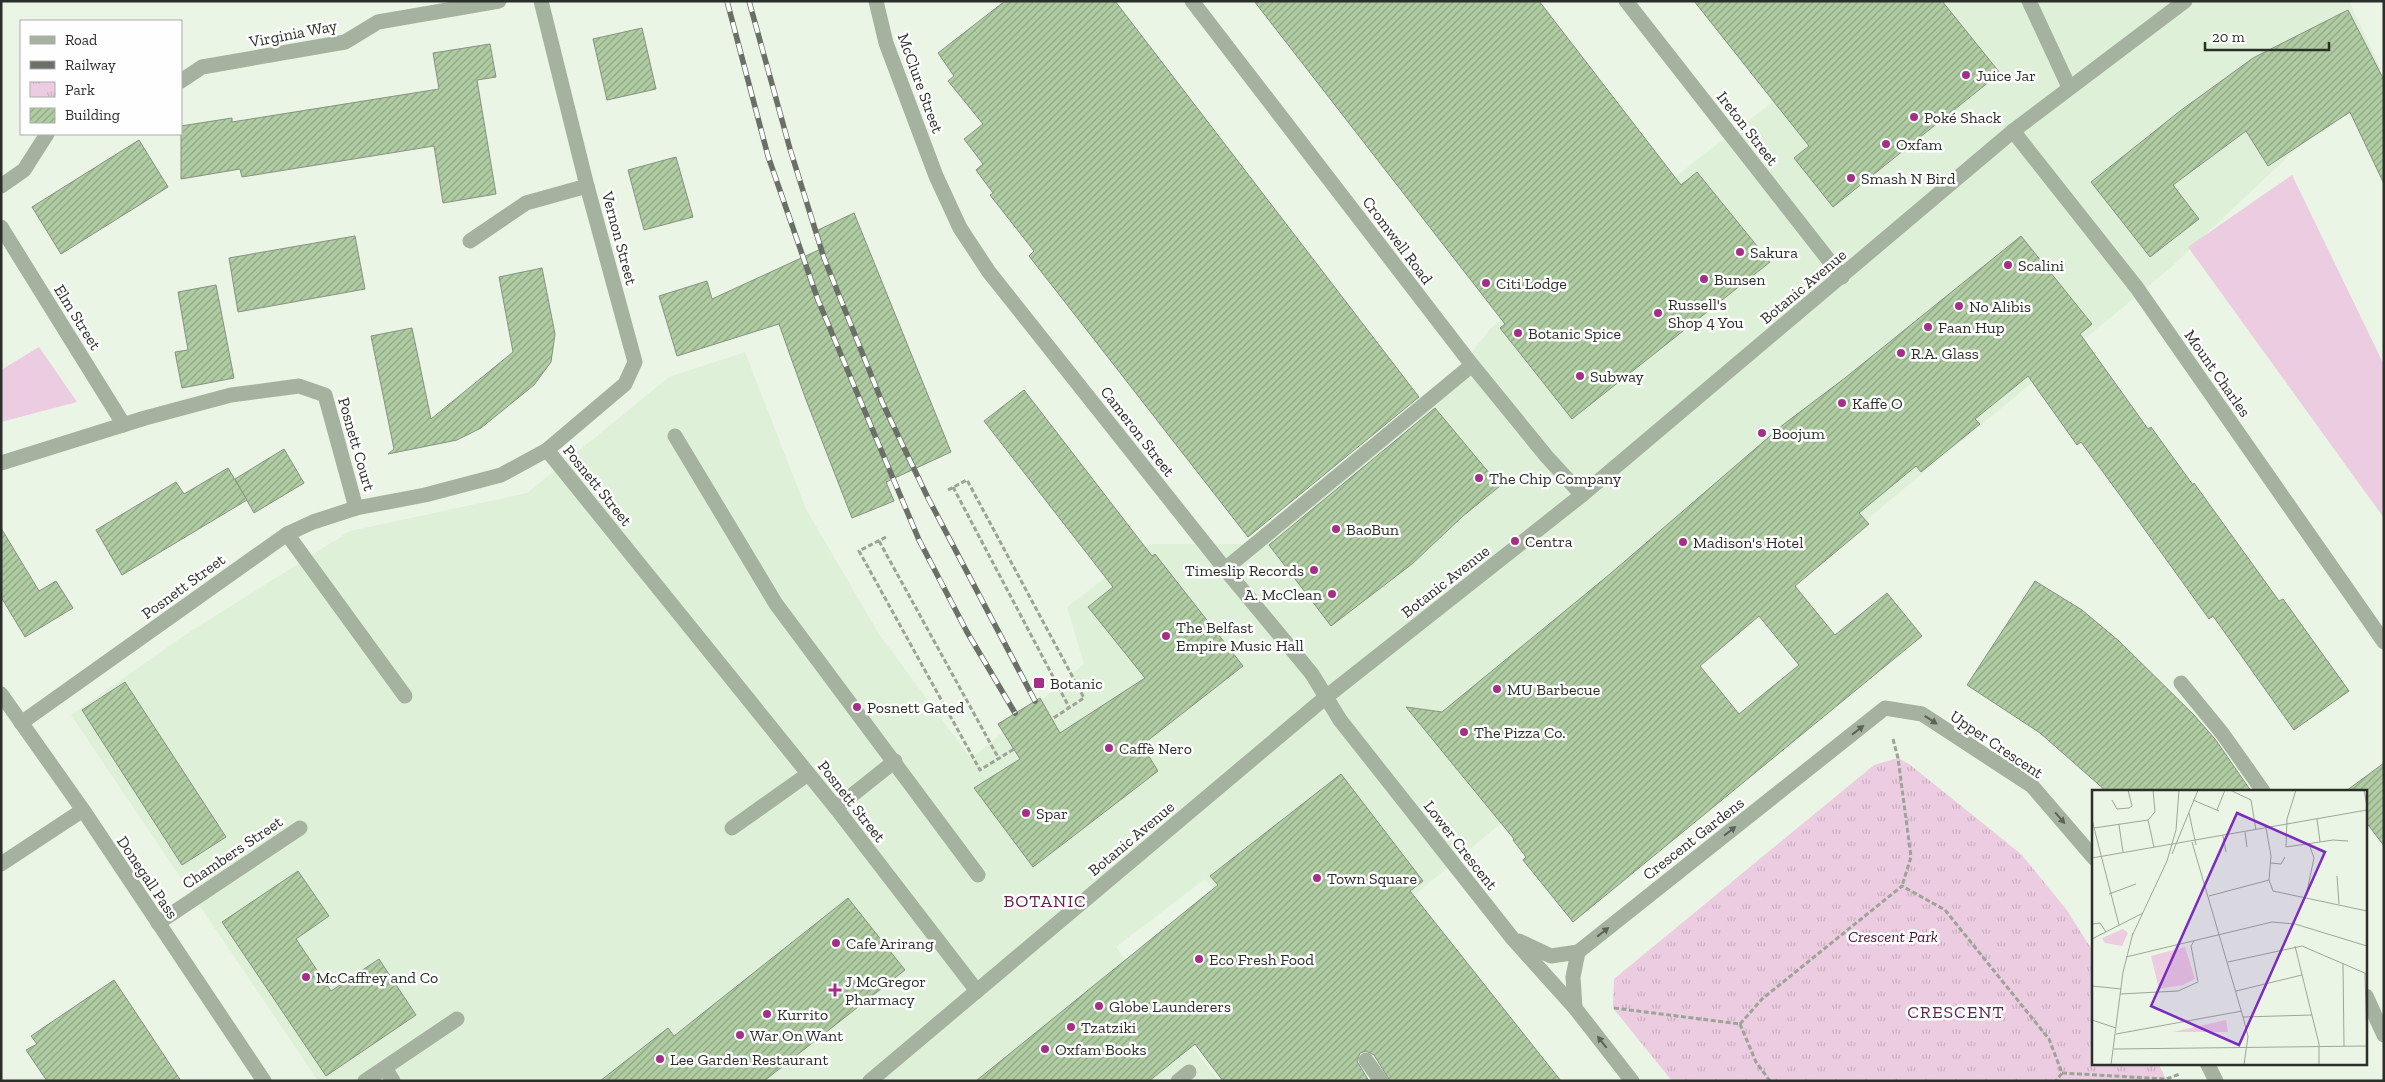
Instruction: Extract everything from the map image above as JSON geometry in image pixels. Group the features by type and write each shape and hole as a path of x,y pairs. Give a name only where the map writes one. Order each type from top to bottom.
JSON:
{"street":[{"name":"Virginia Way","path":"182,80 202,68 346,42 378,22 498,1"},
{"name":"Vernon Street","path":"541,1 587,186 635,362 624,384 547,450"},
{"name":"McClure Street","path":"876,1 886,43 936,176"},
{"name":"Cromwell Road","path":"1192,1 1472,365 1547,457 1582,495"},
{"name":"Ireton Street","path":"1626,1 1842,277"},
{"path":"2029,1 2069,87"},
{"name":"Botanic Avenue","path":"870,1081 1326,698 1582,495 2014,131 2069,87 2185,1"},
{"name":"Mount Charles","path":"2014,131 2137,288 2384,642"},
{"path":"1,186 24,170 46,135"},
{"name":"Cameron Street","path":"936,176 960,228 989,272 1225,569 1312,674 1326,698"},
{"path":"470,241 526,203 587,186"},
{"name":"Elm Street","path":"1,227 124,425"},
{"path":"1225,569 1472,365"},
{"name":"Posnett Court","path":"124,425 231,395 299,386 325,395 356,508"},
{"path":"1,463 124,425"},
{"path":"675,436 776,604 895,761 978,875"},
{"name":"Posnett Street","path":"21,723 287,534 312,522 356,508 425,496 500,475 547,450 836,808 977,991"},
{"path":"287,534 405,696"},
{"path":"2181,683 2222,733 2262,790"},
{"name":"Donegall Pass","path":"1,694 83,810 264,1081"},
{"name":"Lower Crescent","path":"1326,698 1340,720 1513,939 1578,1011 1632,1081"},
{"name":"Upper Crescent","path":"1885,708 1922,714 2032,786 2092,856"},
{"name":"Crescent Gardens","path":"1578,952 1885,708"},
{"path":"836,808 895,761"},
{"path":"732,828 808,774"},
{"path":"1,864 83,810"},
{"name":"Chambers Street","path":"158,923 300,828"},
{"path":"1513,939 1551,956 1578,952 1574,977 1578,1011"},
{"path":"2368,1001 2384,1035"},
{"path":"364,1081 457,1019"},
{"path":"1366,1060 1381,1081"},
{"path":"2209,1064 2216,1081"},
{"path":"385,1068 394,1081"}],"path":[{"path":"948,490 967,480 1084,698 1052,718"},
{"path":"953,487 1069,707"},
{"path":"886,537 859,551 980,770 1014,749"},
{"path":"879,541 999,758"},
{"path":"1740,1024 1762,999 1902,886 1911,857 1898,758 1885,708"},
{"path":"1902,886 1945,910 2049,1039 2062,1073"},
{"path":"1578,1011 1613,1008 1740,1024"},
{"path":"1740,1024 1756,1062 1770,1081"},
{"path":"2062,1073 2166,1078 2209,1064"},
{"path":"2056,1081 2062,1073"}],"shaded area":[{"path":"1906,1 2349,1 2381,69 2169,269 1294,995 1205,879 1116,947 1219,1081 318,1081 71,715 182,637 350,531 527,493 669,377 745,352 806,509 879,634 971,759 1084,664 1067,607 1150,544 1247,544 1445,388 1490,329 1695,161"}],"green space":[{"path":"2292,175 2384,365 2384,518 2188,247"},
{"path":"39,347 77,402 1,422 1,370"},
{"name":"Crescent Park","path":"1898,758 1909,764 2021,854 2066,909 2092,950 2092,1064 2158,1064 2167,1081 1672,1081 1613,1008 1614,979 1874,765"}],"building":[{"path":"1005,1 1115,1 1419,397 1248,537 1029,256 1034,251 990,195 993,193 976,170 983,164 964,139 983,124 948,81 954,76 938,53"},
{"path":"1254,1 1539,1 1681,185 1697,172 1770,262 1572,419 1500,328 1505,324"},
{"path":"1694,1 1942,1 2000,73 1833,207 1794,158 1809,146"},
{"path":"2348,10 2384,80 2384,184 2350,112 2268,166 2246,131 2173,185 2199,219 2150,257 2091,182 2180,111 2253,58"},
{"path":"642,28 656,89 607,100 593,39"},
{"path":"490,44 496,77 477,80 496,194 443,203 434,146 242,177 240,169 181,179 182,126 232,118 232,122 439,89 433,53"},
{"path":"139,140 168,187 61,254 32,207"},
{"path":"676,157 693,217 644,230 628,170"},
{"path":"854,213 951,452 886,482 894,501 852,518 779,324 677,356 659,296 707,281 712,299 823,248 816,231"},
{"path":"355,236 365,289 238,312 229,258"},
{"path":"2021,236 2092,324 2080,334 2148,429 2151,427 2193,485 2194,483 2279,601 2283,599 2349,691 2294,730 2213,616 2209,619 2081,442 2077,445 2028,376 1975,419 1980,424 1921,472 1916,466 1859,513 1869,524 1795,586 1835,635 1887,593 1922,636 1573,922 1523,860 1526,857 1514,839 1406,707 1442,712 1610,574 1784,424 1845,378","holes":["1759,616 1799,665 1739,714 1700,666"]},
{"path":"542,268 555,334 551,362 534,385 481,428 457,440 388,454 394,449 371,336 412,328 431,419 513,352 499,277"},
{"path":"216,285 234,378 182,388 175,352 188,350 178,292"},
{"path":"1024,390 1152,556 1155,554 1243,666 1142,745 1158,771 1033,867 974,788 1020,759 998,724 1040,698 1060,733 1145,678 1088,607 1113,587 984,421"},
{"path":"1435,408 1500,486 1463,516 1412,564 1331,626 1269,545"},
{"path":"284,449 304,483 254,513 235,479"},
{"path":"228,468 247,500 122,575 96,530 176,482 184,494"},
{"path":"1,528 39,591 56,581 73,608 25,637 1,597"},
{"path":"2035,581 2082,610 2119,641 2194,715 2215,739 2250,790 2105,790 2040,733 1967,685"},
{"path":"125,682 226,837 182,865 82,710"},
{"path":"2384,763 2384,846 2368,825 2368,790 2347,790"},
{"path":"1341,774 1423,881 1410,891 1561,1081 1390,1081 1374,1055 1366,1051 1360,1053 1357,1061 1369,1081 1223,1081 1195,1044 1149,1081 976,1081 1218,885 1210,876"},
{"path":"298,871 329,916 296,939 331,991 379,959 416,1015 326,1076 222,922"},
{"path":"848,898 905,970 764,1081 600,1081 668,1028 674,1036"},
{"path":"114,980 181,1081 47,1081 26,1050 37,1044 31,1036"}],"railway":[{"path":"727,1 768,156 818,300 919,540 967,632 1015,713"},
{"path":"749,1 790,149 824,258 882,402 928,498 1035,701"}],"place":[{"name":"Juice Jar","path":"1966,75"},
{"name":"Poké Shack","path":"1914,117"},
{"name":"Oxfam","path":"1886,144"},
{"name":"Smash N Bird","path":"1851,178"},
{"name":"Sakura","path":"1740,252"},
{"name":"Scalini","path":"2008,265"},
{"name":"Bunsen","path":"1704,279"},
{"name":"Citi Lodge","path":"1486,283"},
{"name":"No Alibis","path":"1959,306"},
{"name":"Russell's Shop 4 You","path":"1658,313"},
{"name":"Faan Hup","path":"1928,327"},
{"name":"Botanic Spice","path":"1518,333"},
{"name":"R.A. Glass","path":"1901,353"},
{"name":"Subway","path":"1580,376"},
{"name":"Kaffe O","path":"1842,403"},
{"name":"Boojum","path":"1762,433"},
{"name":"The Chip Company","path":"1479,478"},
{"name":"BaoBun","path":"1336,529"},
{"name":"Centra","path":"1515,541"},
{"name":"Madison's Hotel","path":"1683,542"},
{"name":"Timeslip Records","path":"1314,570"},
{"name":"A. McClean","path":"1332,594"},
{"name":"The Belfast Empire Music Hall","path":"1166,636"},
{"name":"Botanic","path":"1039,683"},
{"name":"MU Barbecue","path":"1497,689"},
{"name":"Posnett Gated","path":"857,707"},
{"name":"The Pizza Co.","path":"1464,732"},
{"name":"Caffè Nero","path":"1109,748"},
{"name":"Spar","path":"1026,813"},
{"name":"Town Square","path":"1317,878"},
{"name":"Cafe Arirang","path":"836,943"},
{"name":"Eco Fresh Food","path":"1199,959"},
{"name":"McCaffrey and Co","path":"306,977"},
{"name":"J McGregor Pharmacy","path":"835,990"},
{"name":"Globe Launderers","path":"1099,1006"},
{"name":"Kurrito","path":"767,1014"},
{"name":"Tzatziki","path":"1071,1027"},
{"name":"War On Want","path":"740,1035"},
{"name":"Oxfam Books","path":"1045,1049"},
{"name":"Lee Garden Restaurant","path":"660,1059"}],"district":[{"name":"BOTANIC","path":"1045,901"},
{"name":"CRESCENT","path":"1956,1012"}]}
